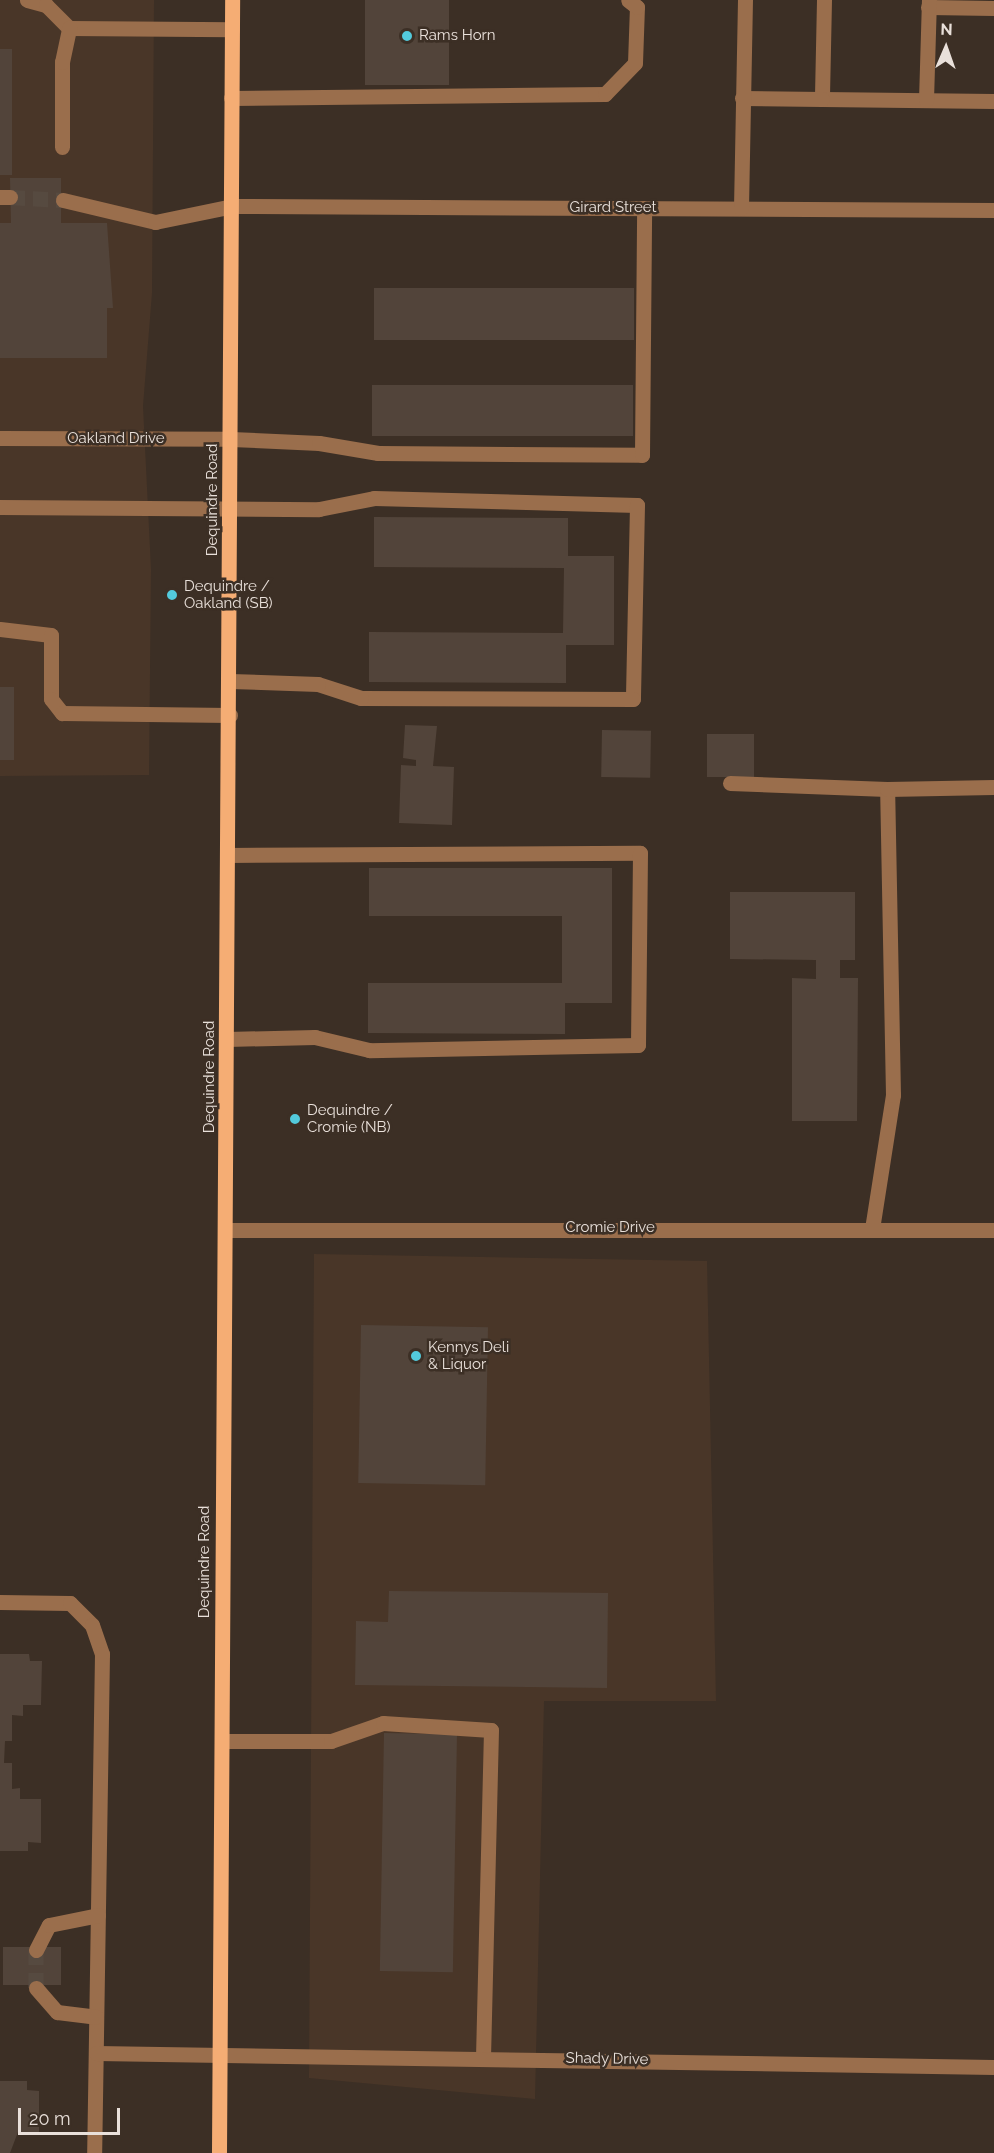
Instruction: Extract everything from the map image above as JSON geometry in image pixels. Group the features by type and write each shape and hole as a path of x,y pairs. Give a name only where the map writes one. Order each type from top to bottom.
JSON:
{"main road":[{"name":"Dequindre Road","path":"219,2153 227,1230 227,855 233,206 232,0"}],"street":[{"path":"27,0 46,5 69,28 232,29"},
{"path":"231,98 605,94 635,63 637,7 628,0"},
{"path":"741,208 745,0"},
{"path":"822,99 824,0"},
{"path":"926,100 928,3 994,8"},
{"path":"62,147 62,62 69,28"},
{"path":"742,98 994,101"},
{"name":"Girard Street","path":"63,200 155,222 233,206 994,210"},
{"name":"Oakland Drive","path":"0,438 231,439 319,443 378,453 642,455 644,208"},
{"path":"0,507 319,509 374,498 637,505 633,699 361,698 318,684 230,681"},
{"path":"0,629 51,634 51,699 62,713 230,715"},
{"path":"730,783 886,789 994,787"},
{"path":"872,1229 893,1095 886,789"},
{"path":"227,855 640,853 638,1045 369,1050 315,1037 227,1039"},
{"name":"Cromie Drive","path":"227,1230 994,1230"},
{"path":"0,1602 70,1603 92,1625 102,1654 94,2153"},
{"path":"222,1741 331,1741 383,1723 491,1730 483,2057"},
{"path":"36,1950 49,1925 98,1915"},
{"path":"36,1988 57,2012 96,2017"},
{"name":"Shady Drive","path":"96,2053 483,2057 994,2067"}],"shaded area":[{"path":"0,0 154,0 152,293 143,406 151,569 149,775 0,776"},
{"path":"314,1254 707,1261 716,1701 544,1701 535,2099 309,2078"}],"building":[{"name":"Rams Horn","path":"365,0 449,0 449,85 365,85"},
{"path":"0,49 12,49 12,175 0,175"},
{"path":"10,178 61,178 61,223 107,223 113,308 107,308 107,358 0,358 0,223 11,223"},
{"path":"374,288 634,288 634,340 374,340"},
{"path":"372,385 633,385 633,436 372,436"},
{"path":"374,517 568,518 568,556 614,556 614,645 566,645 566,683 369,682 369,632 563,633 564,568 374,567"},
{"path":"0,687 14,687 14,760 0,760"},
{"path":"405,725 437,726 433,766 454,767 452,825 399,823 401,765 416,766 416,760 403,758"},
{"path":"602,730 651,731 650,778 601,777"},
{"path":"707,734 754,734 754,777 707,777"},
{"path":"369,868 612,868 612,1003 565,1003 565,1034 368,1033 368,983 562,983 562,916 369,916"},
{"path":"730,892 855,892 855,960 840,960 840,978 858,978 857,1121 792,1121 792,978 816,979 816,960 730,959"},
{"path":"361,1325 488,1327 485,1485 358,1483"},
{"path":"389,1591 608,1593 607,1688 355,1685 356,1621 388,1622"},
{"path":"0,1654 29,1654 30,1661 42,1661 41,1705 23,1705 23,1716 12,1715 12,1741 5,1741 4,1763 12,1763 12,1789 20,1788 20,1799 41,1799 41,1843 28,1842 28,1851 0,1851"},
{"path":"384,1733 457,1734 453,1972 380,1971"},
{"path":"3,1947 61,1947 61,1985 3,1985"},
{"path":"0,2081 27,2081 27,2090 39,2091 39,2132 18,2132 10,2153 0,2153"}],"tunnel":[{"path":"10,197 63,200"},
{"path":"36,1950 36,1988"}],"place":[{"name":"Rams Horn","path":"407,36"},
{"name":"Dequindre / Oakland (SB)","path":"172,595"},
{"name":"Dequindre / Cromie (NB)","path":"295,1119"},
{"name":"Kennys Deli & Liquor","path":"416,1356"}]}
